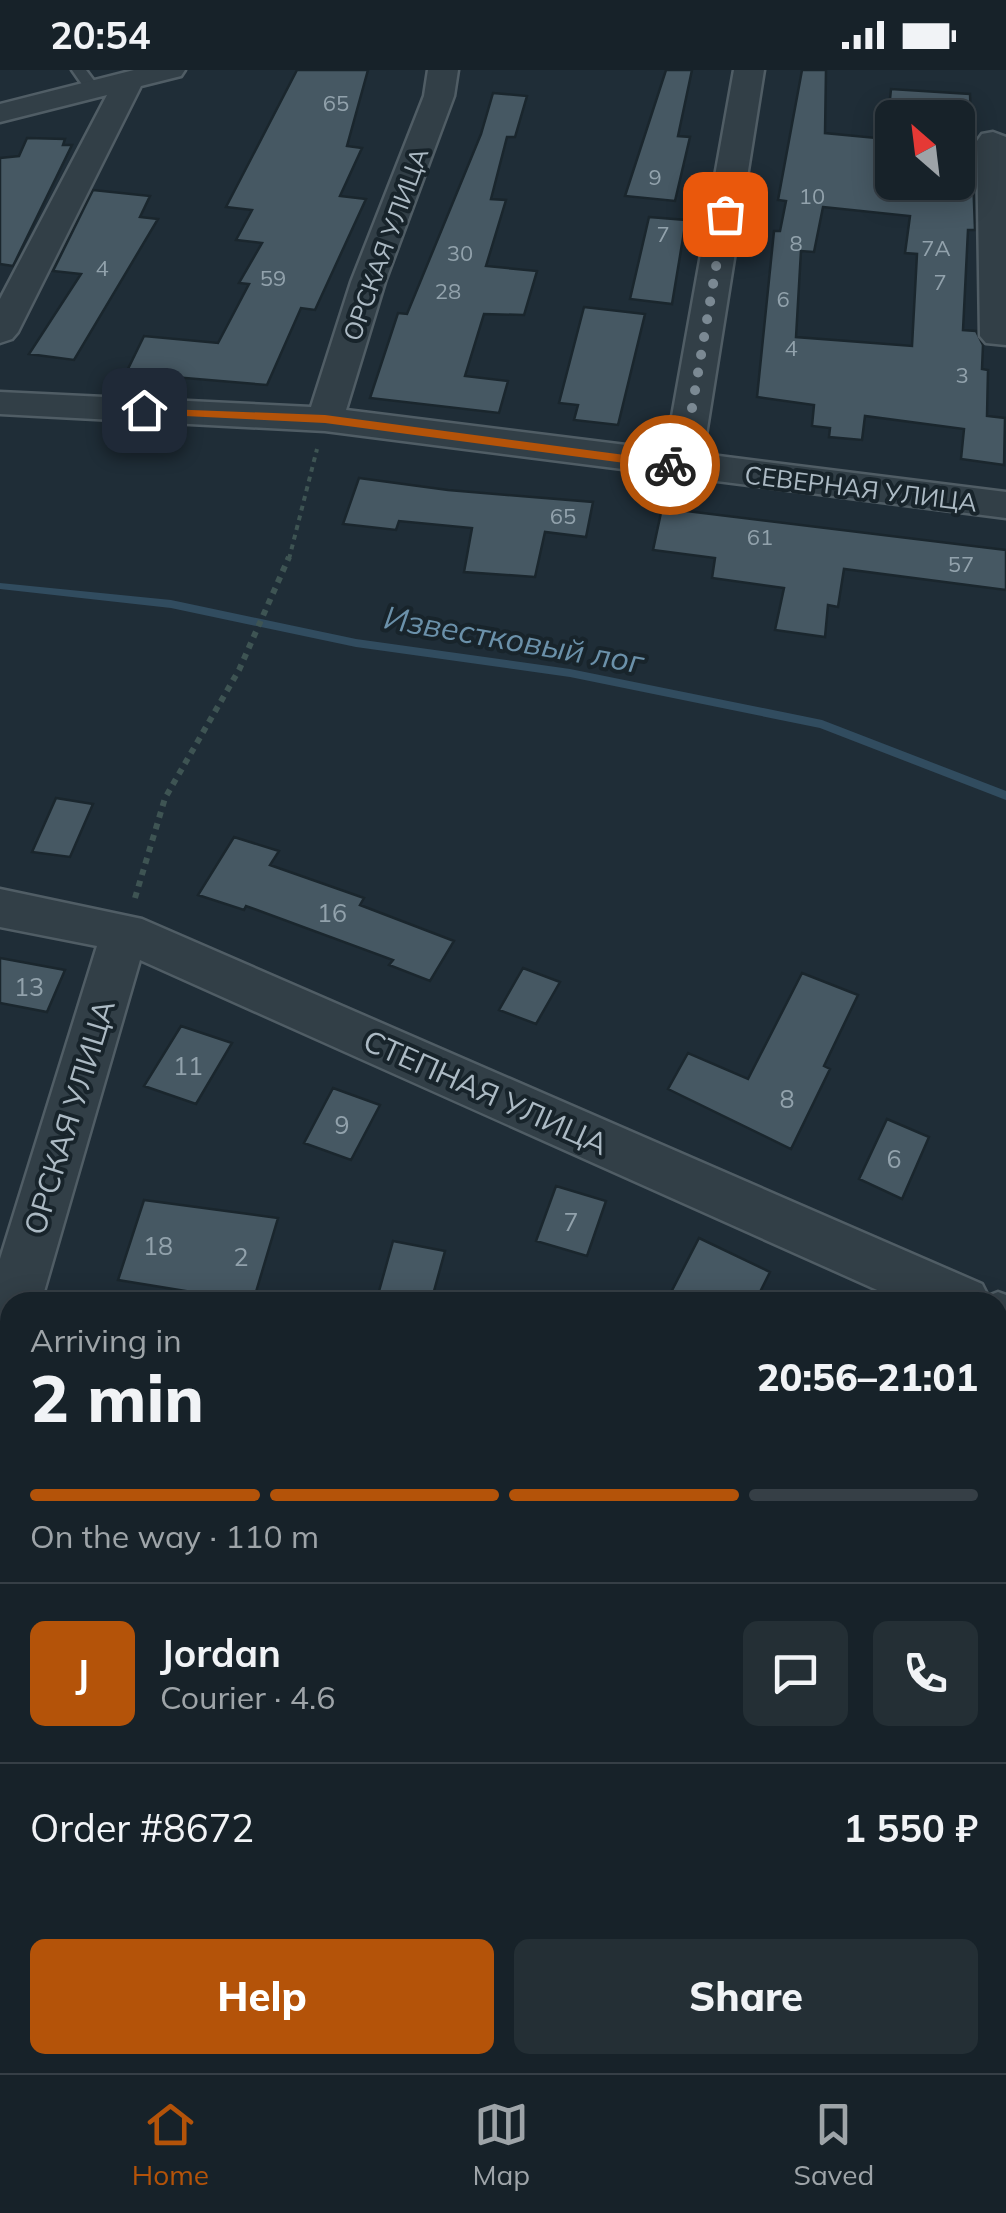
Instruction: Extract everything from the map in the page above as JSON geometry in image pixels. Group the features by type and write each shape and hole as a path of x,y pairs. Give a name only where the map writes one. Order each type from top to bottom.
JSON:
{"street":[{"path":"0,113 86,80 129,81 170,70"},
{"name":"ОРСКАЯ УЛИЦА","path":"325,419 368,282 439,96 443,70"},
{"path":"682,467 749,70"},
{"path":"0,332 129,81"},
{"path":"993,140 999,238 998,336"},
{"name":"СЕВЕРНАЯ УЛИЦА","path":"0,403 325,419 1006,505"},
{"name":"СТЕПНАЯ УЛИЦА","path":"0,908 125,932 940,1292"},
{"name":"ОРСКАЯ УЛИЦА","path":"17,1292 125,932"}],"path":[{"path":"125,932 165,798 240,670 286,570 325,419"}],"building":[{"path":"297,70 368,70 347,146 362,148 340,196 366,199 315,310 301,308 267,385 126,373 144,336 218,343 249,284 239,283 262,243 236,240 252,210 226,207"},
{"path":"666,70 692,70 678,136 690,137 675,201 625,196"},
{"path":"802,70 826,70 825,133 875,138 875,200 974,200 975,230 968,230 963,330 976,331 983,345 982,369 988,370 987,416 1005,418 1004,465 961,459 964,429 865,416 862,440 829,437 830,428 812,426 814,405 757,397 774,231 780,231 786,201 778,200","holes":["823,207 910,216 905,253 917,254 912,346 796,337 801,251 814,252"]},
{"path":"891,89 970,94 970,100 890,100"},
{"path":"493,93 527,96 515,137 507,137 491,199 506,200 486,266 537,271 524,315 484,314 465,376 508,381 499,413 370,398 398,313 407,314 481,134"},
{"path":"27,138 65,139 63,145 72,145 13,266 0,264 0,158 19,156"},
{"path":"93,190 150,196 140,217 158,219 74,360 29,354 81,274 53,271"},
{"path":"649,217 686,220 672,304 630,299"},
{"path":"584,307 645,314 618,425 574,420 578,405 559,403"},
{"path":"359,478 593,502 586,537 545,532 535,577 464,572 472,528 399,521 396,530 343,524"},
{"path":"662,508 1006,550 1006,590 844,569 838,607 828,605 825,637 775,630 784,588 712,578 715,558 653,550"},
{"path":"56,798 93,804 70,857 32,852"},
{"path":"234,837 279,851 270,865 364,898 360,905 454,941 430,981 389,965 393,960 246,906 244,910 198,895"},
{"path":"0,958 65,970 47,1012 0,1003"},
{"path":"523,968 560,982 536,1024 499,1010"},
{"path":"802,973 858,995 824,1066 830,1069 791,1149 668,1089 688,1053 748,1079"},
{"path":"181,1026 232,1043 196,1104 144,1086"},
{"path":"333,1088 380,1105 351,1160 304,1143"},
{"path":"887,1119 929,1137 902,1199 859,1179"},
{"path":"556,1186 606,1201 587,1256 536,1241"},
{"path":"144,1200 278,1218 256,1292 192,1292 118,1280"},
{"path":"699,1238 770,1272 760,1292 671,1292"},
{"path":"393,1241 445,1251 434,1292 379,1292"}],"waterway":[{"name":"Известковый лог","path":"0,586 171,604 356,643 570,673 822,724 1006,796"}],"way so far":[{"path":"670,465 682,467 725,214"}],"route":[{"path":"144,410 325,419 670,465"}]}
